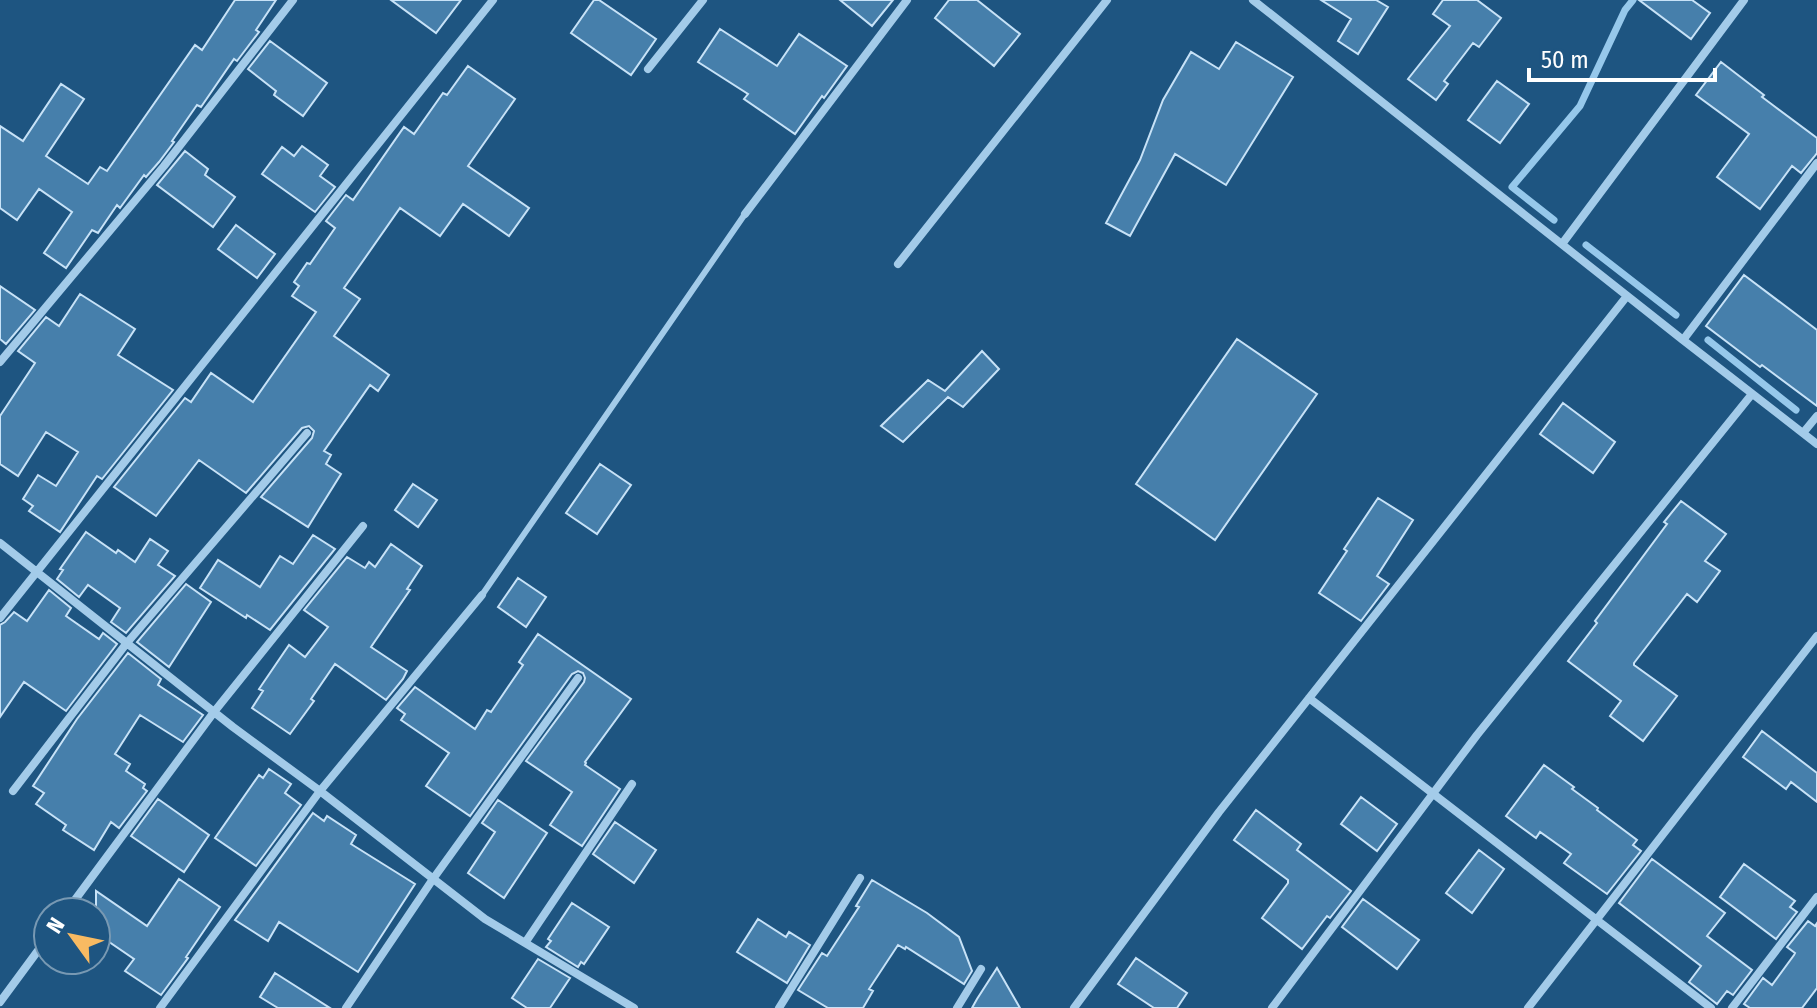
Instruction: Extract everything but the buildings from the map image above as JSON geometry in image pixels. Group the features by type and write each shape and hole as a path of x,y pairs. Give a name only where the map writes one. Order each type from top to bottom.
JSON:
{"street":[{"path":"0,362 164,166 293,0"},
{"path":"0,618 493,0"},
{"path":"648,69 703,0"},
{"path":"745,214 907,0"},
{"path":"898,264 1107,0"},
{"path":"1253,0 1817,444"},
{"path":"1562,244 1744,0"},
{"path":"1683,340 1817,163"},
{"path":"1074,1008 1219,812 1627,296"},
{"path":"1272,1008 1477,735 1752,394"},
{"path":"1803,433 1817,416"},
{"path":"13,791 126,644 307,433"},
{"path":"78,896 214,712 363,526"},
{"path":"0,543 126,644 485,919 634,1008"},
{"path":"160,1008 320,791 482,595"},
{"path":"1528,1008 1817,636"},
{"path":"346,1008 433,879 578,678"},
{"path":"1309,698 1711,1008"},
{"path":"525,943 632,784"},
{"path":"779,1008 860,878"},
{"path":"1732,1008 1817,897"},
{"path":"0,1002 32,959"},
{"path":"957,1008 981,969"}],"lane":[{"path":"482,595 745,214"}],"waterway":[{"path":"1554,220 1512,187 1580,106 1625,10 1633,0"},
{"path":"1586,245 1676,315"},
{"path":"1708,340 1796,410"}]}
